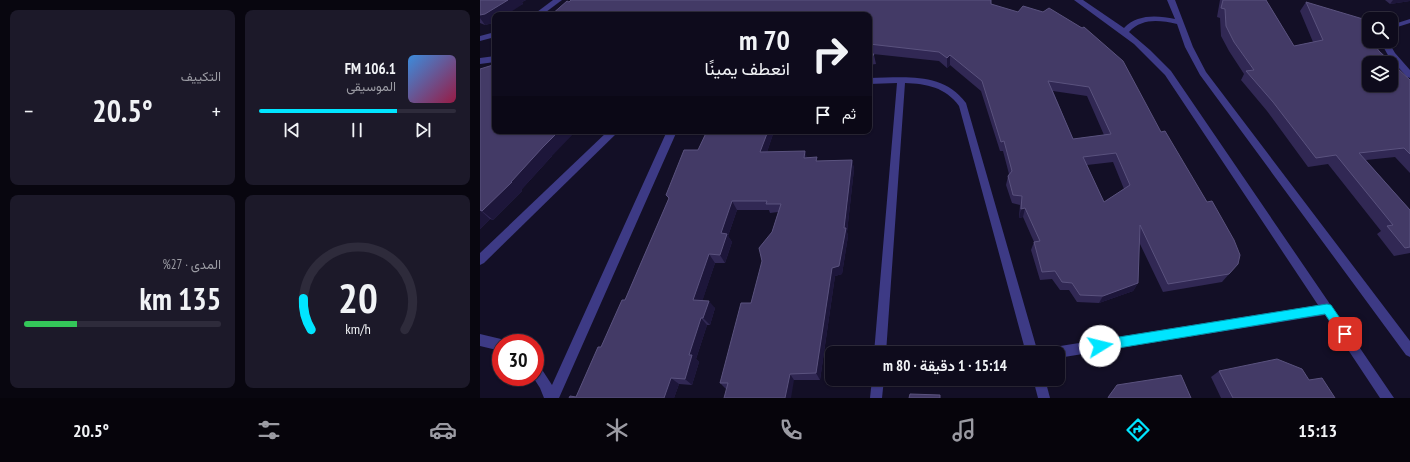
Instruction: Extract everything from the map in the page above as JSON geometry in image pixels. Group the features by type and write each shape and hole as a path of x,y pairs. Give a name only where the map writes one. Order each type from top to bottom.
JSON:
{"street":[{"path":"541,12 558,0"},
{"path":"1078,0 1125,31 1148,51 1177,85 1388,398"},
{"path":"1171,0 1189,47 1203,73 1410,351"},
{"path":"1125,31 1137,22 1150,19 1180,23"},
{"path":"1398,25 1410,21"},
{"path":"480,39 492,35"},
{"path":"1387,48 1410,75"},
{"path":"480,61 492,59"},
{"path":"872,81 926,81 942,86 955,94 963,105 1030,346"},
{"path":"881,346 901,82"},
{"path":"480,260 611,134"},
{"path":"551,398 671,134"},
{"path":"1065,351 1327,309"},
{"path":"480,340 492,343"},
{"path":"544,382 551,398"},
{"path":"876,398 877,386"},
{"path":"1041,386 1044,398"}],"building":[{"path":"480,0 508,0 485,14 480,15"},
{"path":"991,0 991,4 1018,12 1023,6 1043,12 1049,8 1082,28 1084,27 1123,61 1161,132 1165,131 1207,202 1212,201 1234,240 1240,255 1238,264 1229,274 1168,284 1140,225 1138,283 1103,296 1080,295 1072,283 1062,282 1055,271 1042,272 1034,242 1040,241 1025,208 1021,209 1022,196 1013,195 1008,176 1012,171 1004,141 1001,142 982,81 950,55 947,58 939,52 872,44 872,12 554,12 567,1","holes":["1048,81 1089,87 1111,134 1073,139","1116,153 1130,185 1104,202 1083,157"]},
{"path":"1223,0 1266,0 1294,46 1323,40 1306,2 1362,19 1362,48 1377,48 1384,56 1362,56 1362,92 1398,92 1398,69 1410,80 1410,154 1404,148 1359,153 1410,210 1410,247 1405,248 1387,226 1393,225 1336,155 1316,158 1273,102 1246,71 1254,70 1234,42 1226,26 1225,9 1221,8"},
{"path":"492,65 492,134 556,134 512,182 482,211 480,210 480,69"},
{"path":"706,134 767,134 760,152 805,151 804,158 817,157 816,161 852,160 844,228 846,228 839,266 832,268 816,373 790,374 785,398 724,398 728,383 720,383 741,303 751,303 762,261 759,248 772,232 781,204 766,204 767,201 732,201 721,233 727,234 720,255 709,254 693,300 709,301 703,318 701,318 689,355 692,355 685,379 671,378 664,398 569,398 570,396 576,397 598,347 601,347 622,300 625,300 669,198 666,195 684,150 698,150"},
{"path":"1277,359 1302,369 1309,380 1322,378 1335,398 1233,398 1219,371"},
{"path":"1181,375 1191,398 1108,398 1117,385"},
{"path":"910,394 940,395 940,398 909,398"}],"route":[{"path":"1100,346 1327,309 1345,334"}]}
